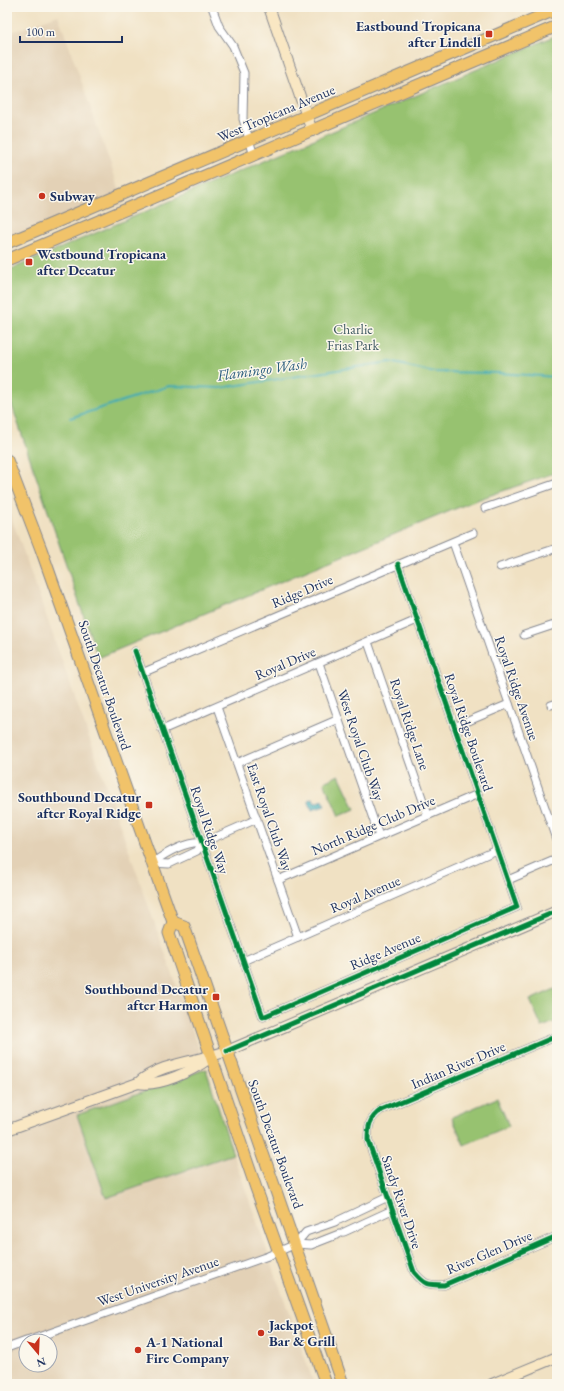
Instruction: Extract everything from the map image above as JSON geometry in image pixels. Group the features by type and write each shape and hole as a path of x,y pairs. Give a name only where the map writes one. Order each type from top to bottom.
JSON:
{"main road":[{"path":"269,7 312,131"},
{"name":"West Tropicana Avenue","path":"7,243 557,9"},
{"path":"7,260 553,28 542,16"},
{"path":"531,21 537,35"},
{"path":"408,73 414,88"},
{"path":"158,180 164,194"},
{"name":"South Decatur Boulevard","path":"7,460 41,549 173,922 170,933 211,1057 326,1384"},
{"path":"7,1130 138,1083 146,1076 192,1060 211,1057 227,1051 557,911"},
{"name":"South Decatur Boulevard","path":"173,922 184,926 296,1244 343,1384"},
{"path":"492,1384 557,1357"}],"street":[{"path":"212,7 218,26 233,46 244,73 243,119 254,156"},
{"path":"485,508 557,483"},
{"name":"Ridge Drive","path":"142,673 473,533"},
{"name":"Royal Ridge Avenue","path":"452,542 557,842"},
{"path":"500,567 557,548"},
{"name":"Royal Ridge Boulevard","path":"398,564 517,907"},
{"name":"Royal Drive","path":"162,730 417,620"},
{"path":"524,635 557,624"},
{"name":"Royal Ridge Lane","path":"368,642 428,815"},
{"name":"Royal Ridge Way","path":"135,651 263,1017"},
{"name":"West Royal Club Way","path":"319,662 379,836"},
{"path":"454,727 509,704"},
{"name":"East Royal Club Way","path":"217,706 298,937"},
{"path":"237,763 339,719"},
{"name":"North Ridge Club Drive","path":"278,880 478,794"},
{"path":"152,863 164,854 193,842 202,843 257,818"},
{"path":"152,863 169,864 197,851 202,843"},
{"name":"Royal Avenue","path":"243,961 497,850"},
{"path":"508,880 557,859"},
{"name":"Ridge Avenue","path":"263,1017 517,907"},
{"name":"Indian River Drive","path":"370,1120 381,1110 557,1036"},
{"name":"Sandy River Drive","path":"370,1120 368,1140 414,1272 421,1281 429,1285"},
{"path":"296,1244 306,1232 337,1221 388,1197"},
{"path":"296,1244 311,1245 392,1210"},
{"name":"River Glen Drive","path":"429,1285 444,1285 557,1236"},
{"name":"West University Avenue","path":"49,1333 296,1244"},
{"name":"West University Avenue","path":"7,1348 18,1344"}],"shaded area":[{"path":"58,15 124,203 7,243 7,34"},
{"path":"7,505 206,1069 77,1115 106,1198 233,1154 314,1384 7,1384"}],"green space":[{"name":"Charlie Frias Park","path":"557,35 557,472 474,501 98,658 7,391 7,271"},
{"path":"339,775 355,809 339,816 324,782"},
{"path":"557,988 557,1021 542,1027 530,1000"},
{"path":"206,1069 233,1154 106,1198 77,1115"},
{"path":"497,1098 509,1126 464,1145 452,1117"}],"water":[{"path":"313,798 315,803 323,800 325,806 312,810 308,800"}],"waterway":[{"name":"Flamingo Wash","path":"70,418 169,386 220,388 390,362 434,372 498,373 557,377"}],"cycle path":[{"path":"135,651 263,1017 517,907 398,564"},
{"path":"227,1051 557,911"},
{"path":"557,1036 381,1110 370,1123 368,1131 368,1140 414,1272 424,1282 434,1285 444,1285 557,1236"}],"place":[{"name":"Eastbound Tropicana after Lindell","path":"489,34"},
{"name":"Subway","path":"42,196"},
{"name":"Westbound Tropicana after Decatur","path":"29,262"},
{"name":"Southbound Decatur after Royal Ridge","path":"149,805"},
{"name":"Southbound Decatur after Harmon","path":"216,997"},
{"name":"Jackpot Bar & Grill","path":"261,1333"},
{"name":"A-1 National Fire Company","path":"138,1350"}]}
